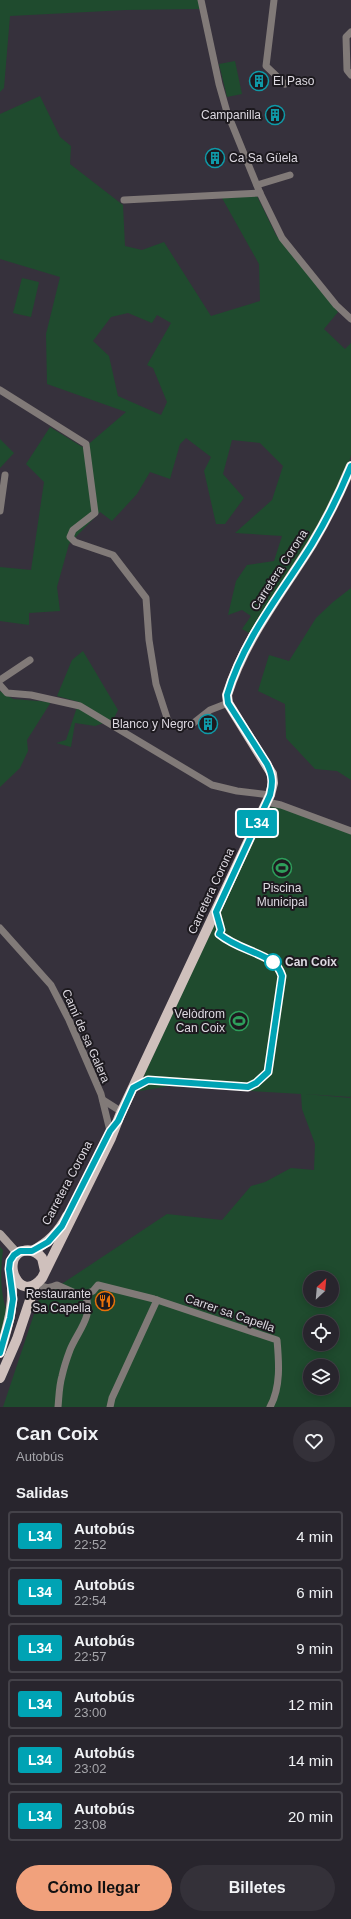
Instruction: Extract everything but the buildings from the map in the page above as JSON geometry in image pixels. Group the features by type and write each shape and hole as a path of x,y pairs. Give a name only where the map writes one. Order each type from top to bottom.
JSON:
{"main road":[{"name":"Carretera Corona","path":"45,1271 67,1230 269,798 273,783 272,774 228,703 227,695 248,643 269,608 312,544 340,494 351,466"},
{"name":"Carretera Corona","path":"32,1251 48,1242 62,1226 110,1131 120,1116"},
{"path":"0,1353 10,1318 13,1299 9,1265 12,1258 17,1253 24,1250 32,1251 42,1258 45,1271 42,1278 36,1284 17,1339 0,1378"},
{"path":"11,1276 16,1282 23,1286 36,1284"}],"street":[{"path":"201,0 227,112 256,185 282,238 336,306 351,319"},
{"path":"274,0 266,66 285,84"},
{"path":"351,32 346,37 347,70 351,75"},
{"path":"256,185 290,175"},
{"path":"124,200 260,192"},
{"path":"0,390 86,444 95,513 73,530 70,536 75,542 113,555 146,598 149,640 156,684 168,721 179,727 191,725 210,710 228,703"},
{"path":"0,511 5,475"},
{"path":"0,680 30,660"},
{"path":"0,685 8,693 31,695 80,706 212,785 269,798 281,805 351,831"},
{"name":"Camí de sa Galera","path":"0,928 51,985 69,1020 103,1100 110,1131"},
{"name":"Camí de sa Galera","path":"103,1100 120,1116"},
{"path":"106,1112 120,1116"},
{"path":"0,1234 17,1253"},
{"path":"36,1284 45,1288 51,1288 57,1285 82,1296 85,1295 88,1305 87,1314 71,1348 64,1370 58,1407"},
{"name":"Carrer sa Capella","path":"85,1295 94,1291 98,1284 157,1300 277,1340 279,1359 277,1387 275,1398 270,1407"},
{"path":"110,1407 112,1398 157,1300"}],"green space":[{"path":"0,0 199,0 200,9 126,10 10,16 4,88 0,92"},
{"path":"235,61 242,94 227,97 219,64"},
{"path":"40,96 60,137 71,146 70,164 123,205 125,246 142,250 164,242 211,316 260,301 259,264 222,198 257,196 276,235 338,312 324,329 345,349 351,343 351,455 344,478 321,525 293,570 249,633 242,629 251,616 242,610 228,615 236,581 247,565 274,561 282,536 235,533 272,500 283,466 260,443 232,440 223,474 244,498 225,524 216,524 204,471 211,457 186,438 180,444 170,479 150,472 137,494 112,521 100,512 69,544 57,587 60,611 29,613 29,625 0,621 0,567 31,570 44,482 26,464 50,427 84,448 126,412 47,384 46,334 60,277 0,259 0,114","holes":["128,313 152,323 157,315 171,323 147,365 153,368 167,402 161,415 118,396 109,356 93,341 111,317"]},
{"path":"22,278 39,282 31,317 13,313"},
{"path":"0,439 14,453 0,468"},
{"path":"351,588 351,780 337,771 315,769 286,738 285,704 258,691 269,655 289,661 316,618"},
{"path":"83,651 118,710 112,722 79,702 57,696 72,660"},
{"path":"0,691 13,699 51,702 27,740 28,751 20,768 0,787"},
{"path":"77,707 104,723 95,726 75,723 71,747 56,743 66,740"},
{"path":"275,806 351,834 351,1097 305,1094 351,1098 351,1407 3,1407 39,1299 167,1214 222,1220 251,1186 265,1182 291,1168 314,1170 315,1144 302,1109 301,1094 170,1086 140,1091 145,1073 269,808"},
{"path":"0,1247 3,1250 1,1267 2,1293 9,1317 0,1345"}],"bus line":[{"name":"L34","path":"0,1353 10,1318 13,1299 11,1276 9,1272 10,1261 14,1255 20,1251 32,1251 48,1242 62,1226 110,1131 118,1121 133,1088 148,1080 248,1087 263,1078 268,1072 282,976 279,968 273,962 229,942 219,934 221,930 216,917 216,912 270,795 273,783 272,774 267,764 228,703 227,695 248,643 269,608 312,544 340,494 351,466"}],"place":[{"name":"El Paso","path":"259,81"},
{"name":"Campanilla","path":"275,115"},
{"name":"Ca Sa Güela","path":"215,158"},
{"name":"Blanco y Negro","path":"208,724"},
{"name":"Piscina Municipal","path":"282,868"},
{"name":"Can Coix","path":"273,962"},
{"name":"Velòdrom Can Coix","path":"239,1021"},
{"name":"Restaurante Sa Capella","path":"105,1301"}]}
